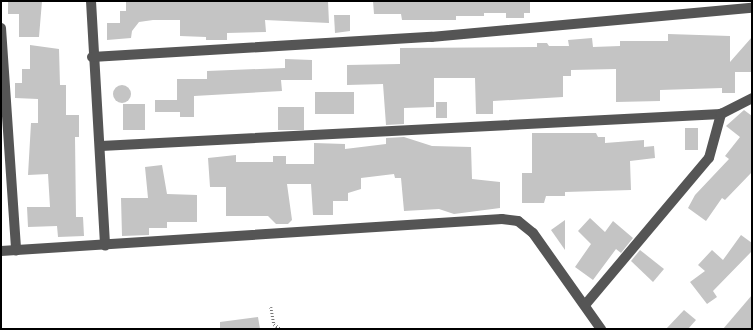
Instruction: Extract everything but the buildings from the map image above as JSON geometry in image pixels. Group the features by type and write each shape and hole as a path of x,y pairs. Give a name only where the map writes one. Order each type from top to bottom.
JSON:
{"street":[{"path":"91,1 92,57 101,146 105,246"},
{"path":"92,57 430,37 752,8"},
{"path":"1,28 16,250"},
{"path":"101,146 721,114 752,98"},
{"path":"585,305 709,158 721,114"},
{"path":"1,251 105,246 502,219 518,221 533,233 601,329"}],"path":[{"path":"271,306 274,324 281,329"}]}
